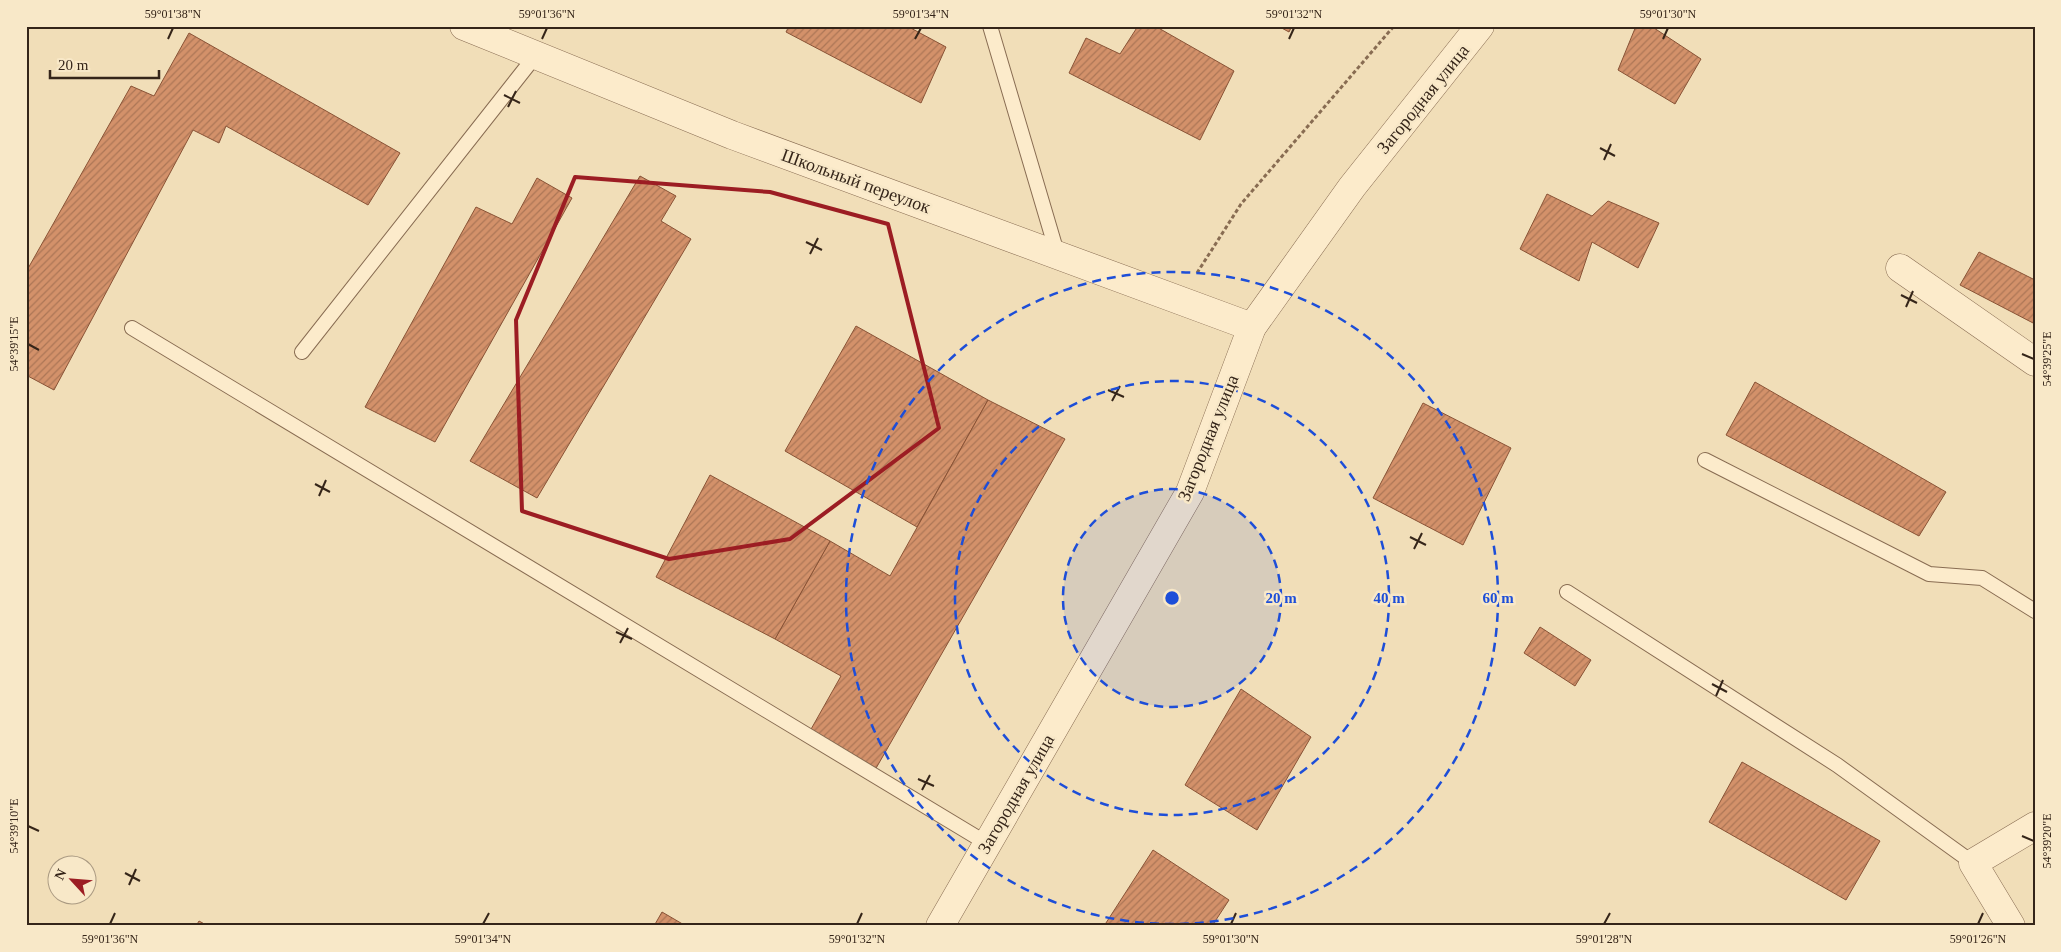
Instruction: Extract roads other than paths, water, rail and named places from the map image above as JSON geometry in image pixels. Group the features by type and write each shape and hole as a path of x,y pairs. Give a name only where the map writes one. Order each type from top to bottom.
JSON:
{"street":[{"name":"Школьный переулок","path":"464,26 732,135 1252,327"},
{"name":"Загородная улица","path":"940,926 1190,492 1252,327 1352,187 1480,26"},
{"path":"1900,268 2035,362"},
{"path":"2011,926 1973,863 2035,826"}],"lane":[{"path":"990,26 1058,256"},
{"path":"302,352 536,55"},
{"path":"132,328 988,844"},
{"path":"1705,460 1929,574 1982,578 2035,611"},
{"path":"1567,592 1838,765 1973,863"}]}
